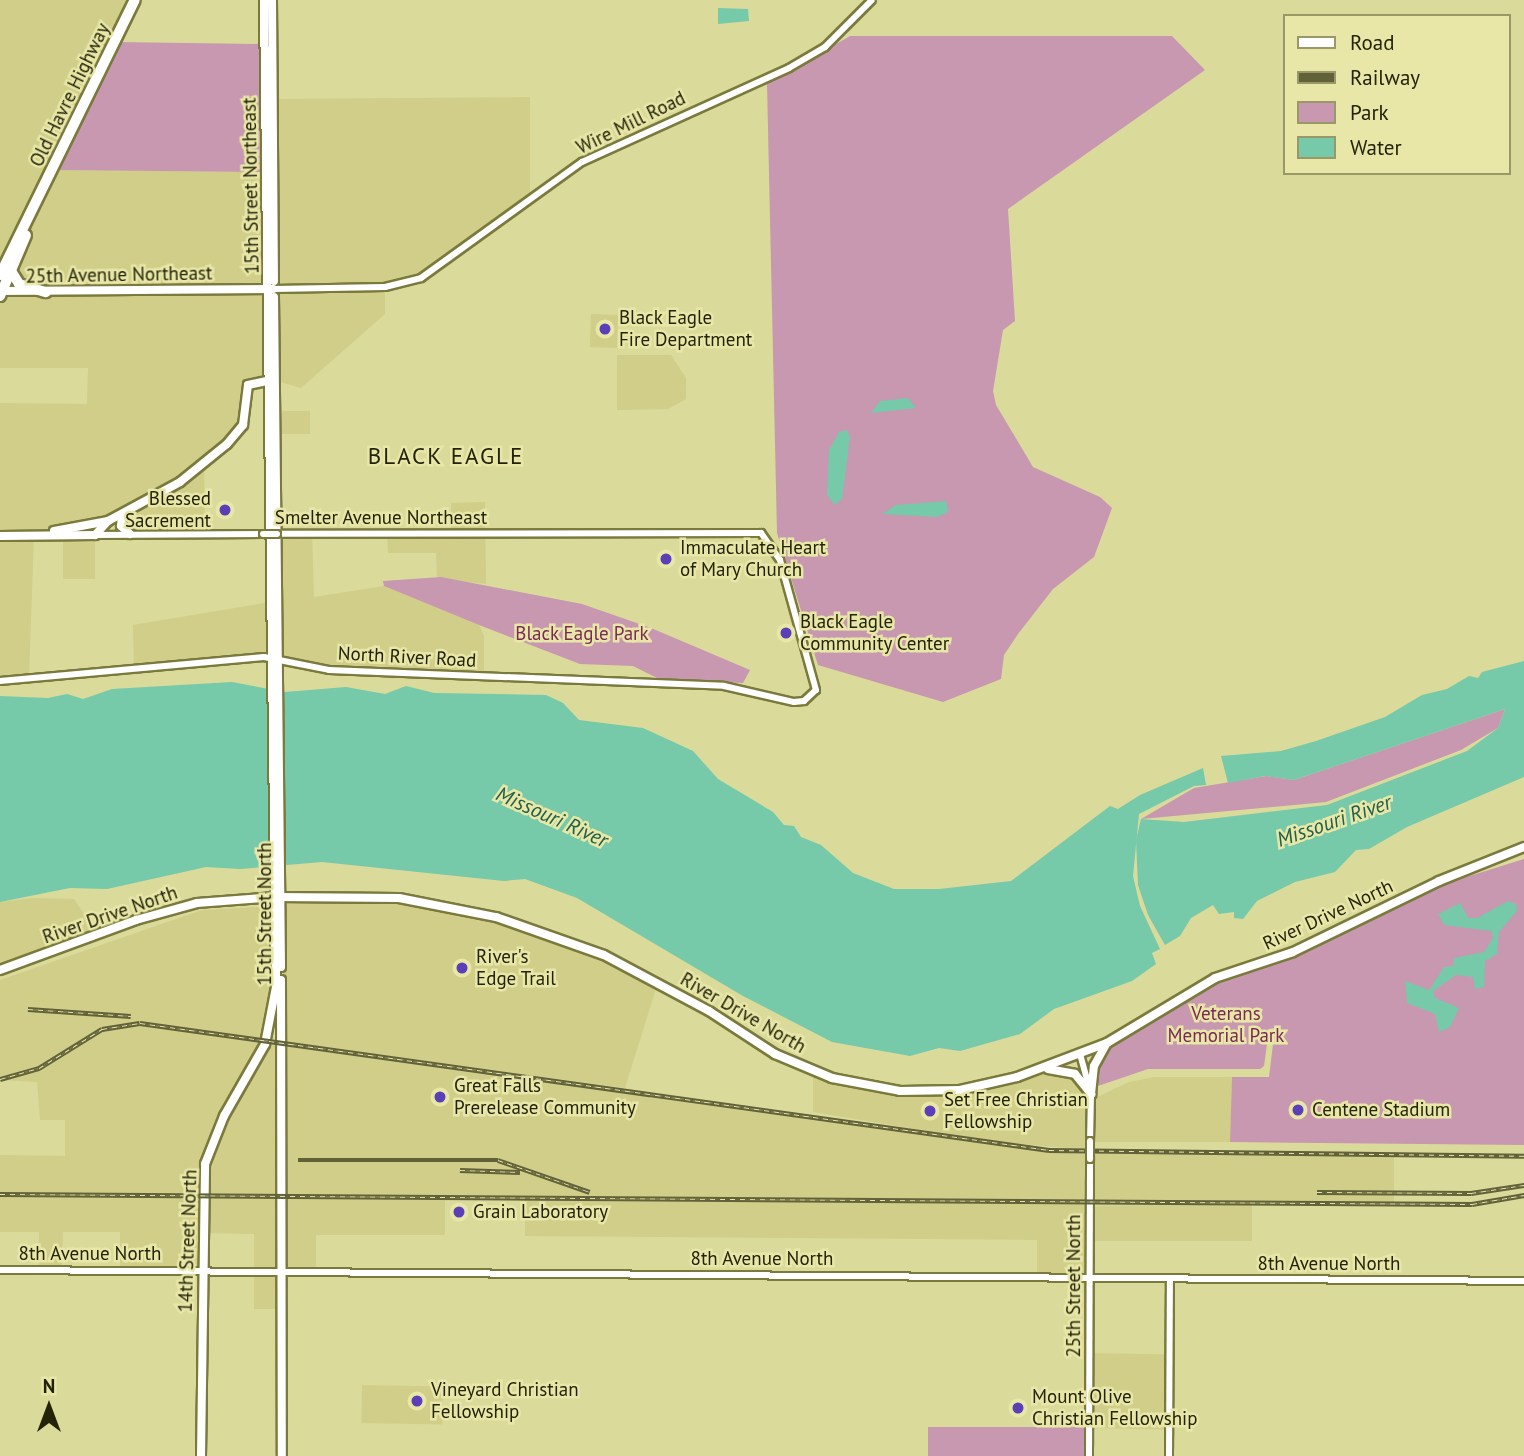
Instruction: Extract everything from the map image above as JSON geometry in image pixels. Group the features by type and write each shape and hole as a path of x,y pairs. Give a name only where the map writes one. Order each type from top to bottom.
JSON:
{"highway":[{"name":"Old Havre Highway","path":"0,275 135,0"},
{"name":"Old Havre Highway","path":"1,293 36,205"},
{"path":"11,270 19,284 46,292"}],"main road":[{"name":"15th Street Northeast","path":"264,0 271,289"},
{"name":"15th Street Northeast","path":"271,376 272,0"},
{"name":"25th Avenue Northeast","path":"1,293 271,289"},
{"path":"34,535 108,521 156,498 227,444 243,425 248,385 271,376"},
{"name":"15th Street North","path":"271,376 284,1054 282,1456"},
{"path":"122,515 121,526 130,534"},
{"path":"95,535 108,521"},
{"name":"Smelter Avenue Northeast","path":"0,536 95,535"},
{"name":"River Drive North","path":"0,970 170,909 279,897 425,902 550,934 644,974 794,1063 854,1084 900,1091 951,1091 1041,1069 1107,1043 1215,978 1293,952 1451,875 1524,847"},
{"name":"15th Street North","path":"275,1002 279,897"},
{"name":"14th Street North","path":"201,1456 202,1270 208,1150 263,1049 275,1002"},
{"path":"1091,1094 1094,1066 1107,1043"},
{"path":"263,1049 276,1047 284,1054"},
{"path":"1041,1069 1068,1070 1091,1094"}],"street":[{"name":"Wire Mill Road","path":"407,283 449,262 582,162 789,68 825,47 872,0"},
{"name":"25th Avenue Northeast","path":"271,289 407,283"},
{"name":"Smelter Avenue Northeast","path":"95,535 761,533 780,559 817,683 813,696"},
{"name":"North River Road","path":"0,681 275,658 329,670 724,686 794,702 813,696"},
{"path":"1080,1054 1091,1094"},
{"name":"25th Street North","path":"1089,1456 1091,1094"},
{"name":"8th Avenue North","path":"0,1270 1524,1281"},
{"path":"1170,1278 1170,1456"}],"shaded area":[{"path":"0,0 134,0 53,170 267,172 268,381 251,383 243,425 204,463 205,533 130,534 126,514 34,535 29,677 0,679 0,403 87,404 88,368 0,368 0,296 27,232 0,275"},
{"path":"530,97 530,200 435,271 385,287 385,314 301,388 274,380 273,99"},
{"path":"591,314 618,315 617,348 590,347"},
{"path":"617,355 671,355 686,378 686,399 668,409 617,410"},
{"path":"282,411 310,411 310,434 282,434"},
{"path":"485,502 486,584 437,578 436,553 388,553 387,533 451,533 451,503"},
{"path":"312,533 314,597 384,586 479,625 484,636 484,676 329,670 281,659 277,534"},
{"path":"63,535 95,535 95,579 63,579"},
{"path":"271,602 272,658 134,669 133,625"},
{"path":"282,897 399,898 550,934 658,982 625,1088 284,1042 284,1046 1049,1150 1394,1155 1394,1202 1090,1202 1090,1206 1252,1204 1252,1241 1090,1241 1090,1278 1037,1277 1037,1240 525,1236 525,1198 445,1197 445,1235 316,1235 316,1272 282,1272 282,1309 254,1309 254,1234 202,1233 202,1270 120,1270 120,1232 63,1232 62,1270 39,1270 39,1232 0,1232 0,1155 65,1156 65,1120 40,1120 37,1082 0,1080 0,980 202,910 276,906 276,987 268,1040 283,1042"},
{"path":"33,898 74,899 94,929 0,964 0,902"},
{"path":"1041,1069 1068,1070 1091,1094 1090,1150 987,1141 813,1112 813,1071 854,1084 941,1092"},
{"path":"1154,1077 1232,1077 1230,1142 1094,1142 1095,1098 1129,1082"},
{"path":"1089,1353 1169,1354 1168,1429 1088,1428"},
{"path":"362,1385 443,1386 442,1424 361,1423"}],"green space":[{"path":"850,36 1172,36 1205,70 1008,209 1015,321 1003,330 993,391 996,405 1033,467 1100,497 1112,508 1094,557 1053,589 1018,634 1004,655 1001,679 943,702 818,665 777,533 767,84"},
{"path":"115,42 265,44 267,172 53,170"},
{"name":"Black Eagle Park","path":"441,577 582,604 651,628 750,670 743,683 659,679 633,666 580,664 384,586 383,581"},
{"path":"1505,709 1498,728 1461,750 1326,802 1141,819 1194,788 1266,776 1294,780"},
{"name":"Veterans Memorial Park","path":"1524,859 1524,1145 1230,1142 1232,1077 1269,1077 1275,1028 1269,1029 1264,1066 1260,1069 1148,1069 1095,1087 1097,1067 1112,1043 1219,979 1286,960 1431,888"},
{"path":"928,1427 1089,1427 1089,1456 928,1456"}],"water":[{"path":"718,8 748,9 749,21 718,24"},
{"path":"908,398 916,408 871,413 880,401"},
{"path":"847,430 850,437 842,499 835,505 827,495 829,450 839,432"},
{"path":"946,501 948,512 937,517 882,514 896,505"},
{"name":"Missouri River","path":"1524,661 1524,777 1407,827 1369,849 1356,850 1335,872 1295,882 1257,901 1243,919 1234,918 1234,912 1219,914 1213,905 1191,918 1180,936 1165,945 1148,915 1138,885 1136,840 1141,819 1184,822 1327,805 1467,751 1498,728 1505,709 1294,780 1265,776 1228,783 1221,756 1281,751 1316,741 1385,717 1422,695 1447,689 1469,676 1478,678 1482,672"},
{"name":"Missouri River","path":"232,682 285,692 346,687 385,694 406,686 434,693 546,695 563,703 579,720 643,728 693,751 718,779 773,812 784,825 794,826 801,837 821,845 853,873 894,889 939,889 1011,881 1110,806 1118,809 1140,795 1203,768 1206,785 1194,786 1139,814 1133,876 1140,906 1160,949 1152,953 1156,964 1132,981 1054,1009 1020,1034 960,1051 939,1048 910,1056 832,1042 743,996 577,898 525,879 504,881 322,862 240,869 206,867 107,889 70,888 0,902 0,696 48,698 67,694 83,699 112,689"},
{"path":"1508,901 1516,904 1517,911 1499,932 1497,954 1485,961 1484,987 1475,989 1473,977 1456,975 1433,991 1435,998 1459,1008 1450,1027 1439,1032 1435,1014 1407,1003 1405,981 1429,990 1444,967 1453,966 1454,958 1484,952 1493,938 1491,931 1444,925 1438,914 1460,903 1468,918 1477,918"}],"railway":[{"path":"28,1009 131,1016"},
{"path":"0,1079 39,1068 102,1029 140,1023 1049,1150 1524,1156"},
{"path":"298,1160 498,1160 590,1192"},
{"path":"460,1170 520,1172"},
{"path":"1317,1192 1471,1193 1524,1185"},
{"path":"0,1194 1472,1204 1524,1195"}],"place":[{"name":"Black Eagle Fire Department","path":"605,329"},
{"name":"Blessed Sacrement","path":"225,510"},
{"name":"Immaculate Heart of Mary Church","path":"666,559"},
{"name":"Black Eagle Community Center","path":"786,633"},
{"name":"River's Edge Trail","path":"462,968"},
{"name":"Great Falls Prerelease Community","path":"440,1097"},
{"name":"Centene Stadium","path":"1298,1110"},
{"name":"Set Free Christian Fellowship","path":"930,1111"},
{"name":"Grain Laboratory","path":"459,1212"},
{"name":"Vineyard Christian Fellowship","path":"417,1401"},
{"name":"Mount Olive Christian Fellowship","path":"1018,1408"}],"district":[{"name":"BLACK EAGLE","path":"446,456"}]}
